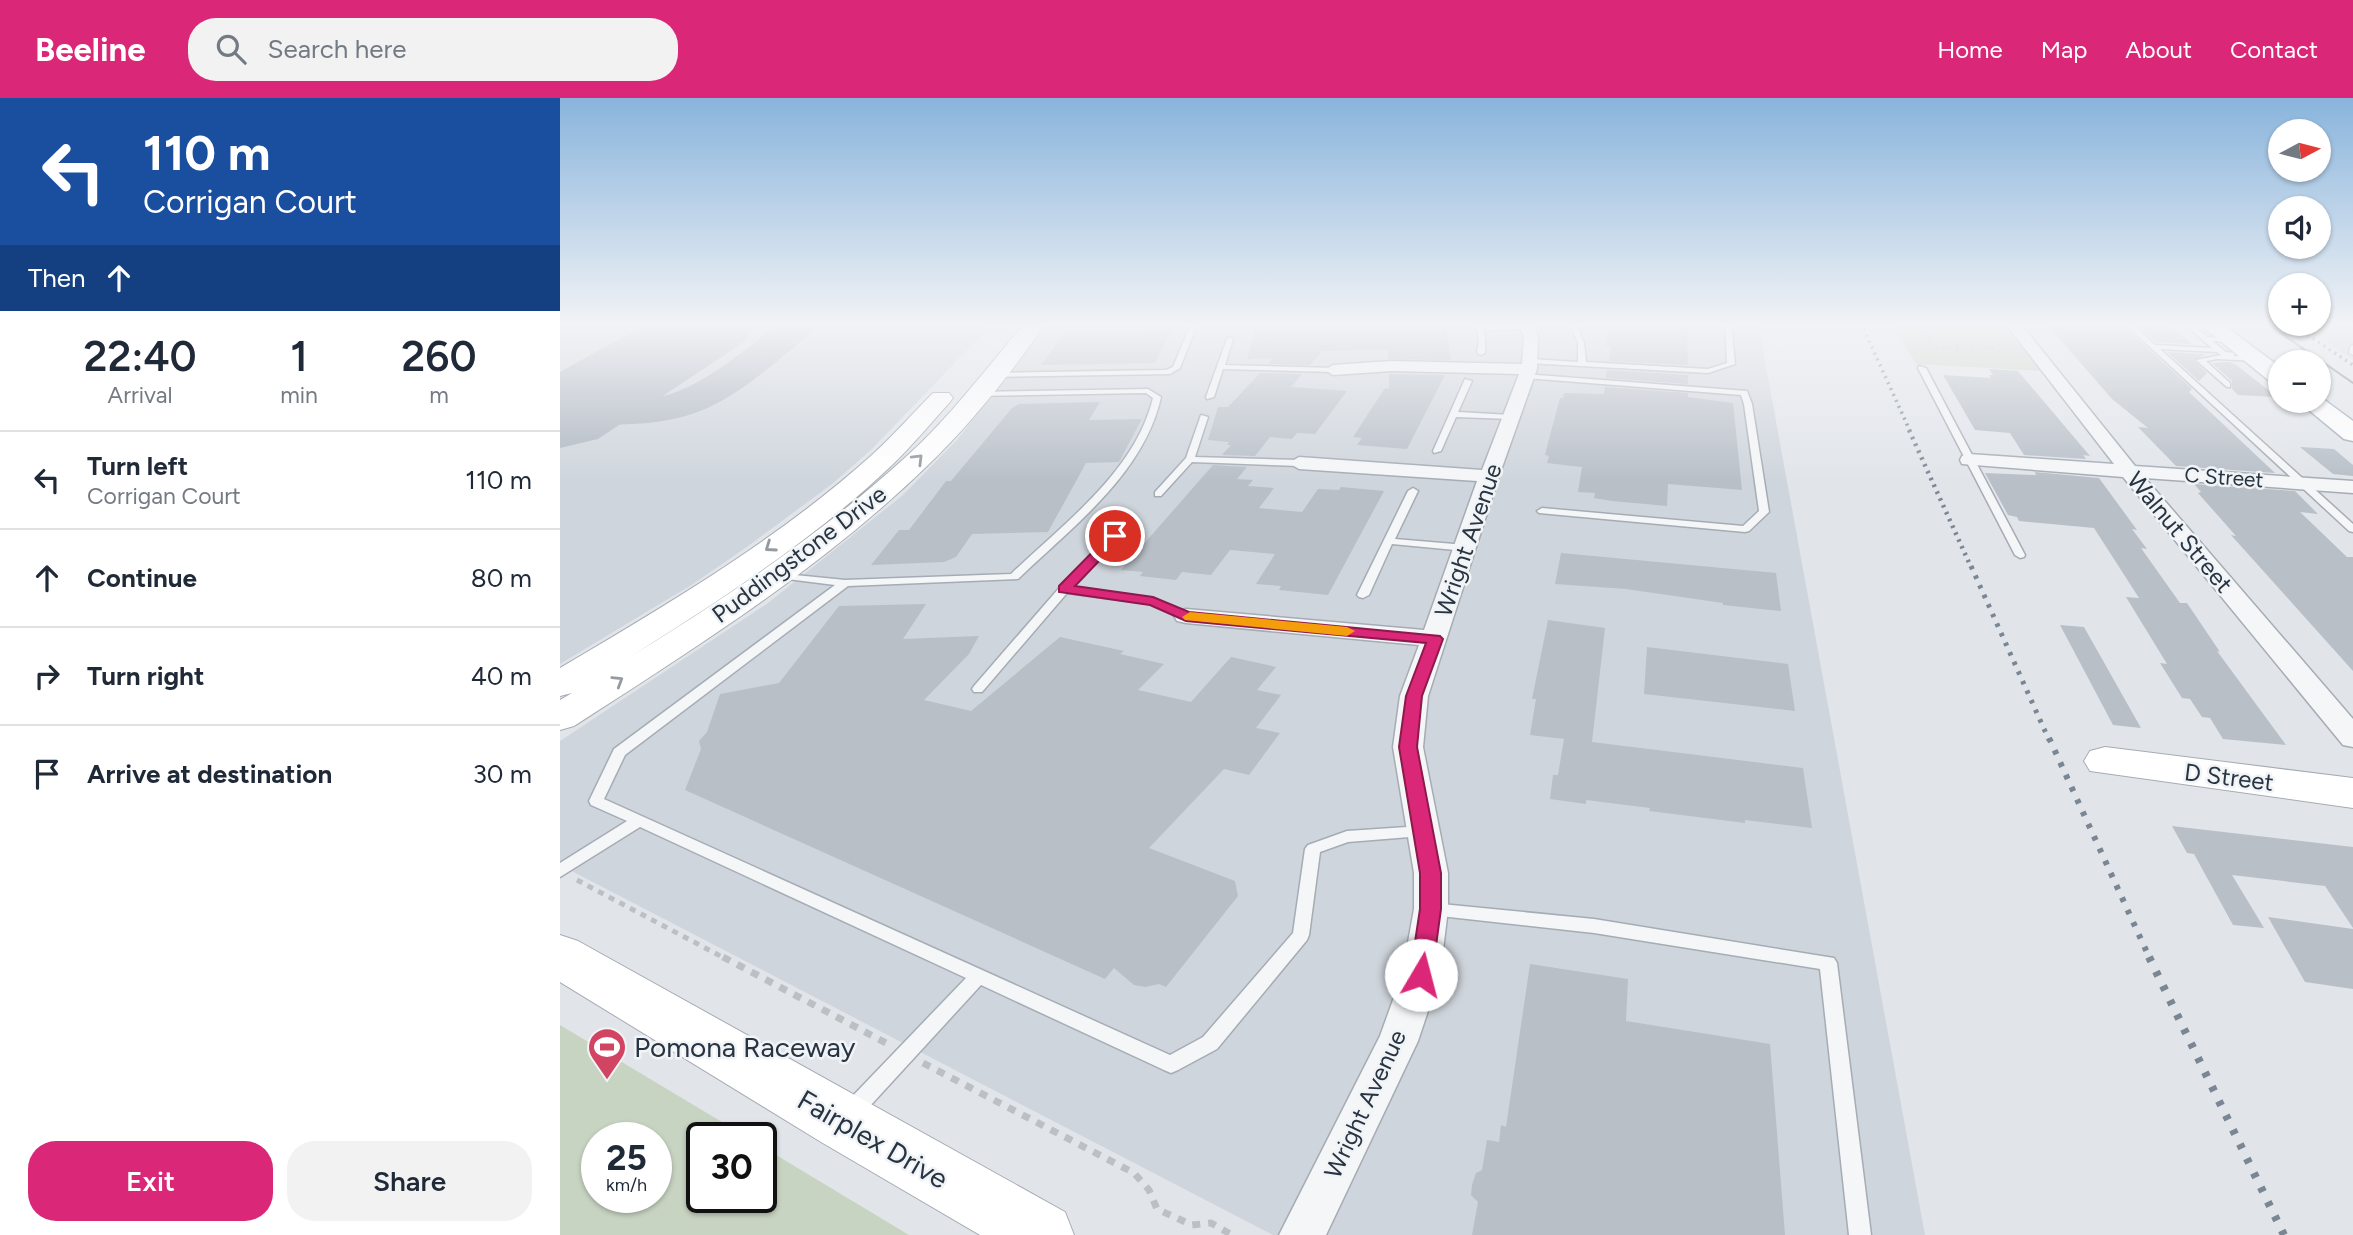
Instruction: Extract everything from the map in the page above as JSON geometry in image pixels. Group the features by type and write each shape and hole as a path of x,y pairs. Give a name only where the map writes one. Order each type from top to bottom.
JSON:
{"main road":[{"path":"2331,390 2353,406"},
{"path":"2326,413 2353,433"}],"street":[{"name":"Wright Avenue","path":"1302,1235 1398,1041 1421,975 1431,909 1431,873 1408,747 1414,696 1525,376"},
{"name":"Walnut Street","path":"2048,376 2353,738"},
{"name":"Puddingstone Drive","path":"560,717 670,649 778,575 849,522 920,458 975,378"},
{"name":"Puddingstone Drive","path":"560,684 648,632 815,516 975,378"},
{"name":"C Street","path":"1969,460 2353,486"},
{"path":"1299,463 1489,476"},
{"path":"1186,616 1435,639"},
{"name":"D Street","path":"2105,761 2353,793"},
{"name":"Fairplex Drive","path":"560,956 842,1122 1042,1235"}],"lane":[{"path":"975,378 1027,376"},
{"path":"1210,397 1217,376"},
{"path":"1542,511 1745,529 1764,512 1748,404 1744,393 1592,376"},
{"path":"1926,376 2020,555"},
{"path":"2185,376 2353,529"},
{"path":"2216,376 2227,385"},
{"path":"778,575 845,583 1014,577 1129,463 1157,409 1157,397 1148,391 975,378"},
{"path":"1437,451 1468,381"},
{"path":"1454,414 1511,417"},
{"path":"1158,494 1190,459 1204,417"},
{"path":"1190,459 1299,463"},
{"path":"1363,595 1413,491"},
{"path":"978,689 1064,589 1115,536"},
{"path":"1389,541 1466,548"},
{"path":"845,583 619,752 596,801 1171,1064 1210,1042 1301,935 1314,849 1347,837 1423,831"},
{"path":"1064,589 1153,601 1186,616"},
{"path":"560,871 638,821"},
{"path":"1431,909 1594,926 1828,963 1860,1235"},
{"path":"842,1122 979,976"}],"path":[{"path":"1211,1223 1232,1235"}],"shaded area":[{"path":"560,376 942,376 872,449 832,484 693,584 560,664"},
{"path":"1007,376 1768,376 1925,1235 1273,1235 560,865 560,741 768,603 903,495 957,440"}],"green space":[{"name":"Pomona Raceway","path":"560,1025 722,1122 686,1122 686,1213 777,1213 777,1156 909,1235 560,1235"}],"building":[{"path":"1257,376 1300,376 1291,387 1347,391 1315,434 1297,433 1292,439 1270,437 1255,456 1222,455 1231,445 1227,445 1229,442 1208,440 1218,407 1228,407"},
{"path":"1389,376 1444,376 1407,449 1357,445 1362,438 1353,437 1385,388 1389,389"},
{"path":"1688,376 1688,384 1606,378"},
{"path":"1944,376 1991,378 1990,376 2022,376 2090,456 2083,455 2086,459 2024,455 2010,433 1975,430"},
{"path":"2092,376 2178,376 2192,389 2189,392 2275,473 2176,466 2138,427 2148,428 2112,399"},
{"path":"2227,376 2250,376 2268,390 2268,397 2238,395 2232,389 2232,381"},
{"path":"1605,387 1688,393 1688,397 1733,403 1742,490 1668,484 1667,506 1612,501 1594,498 1595,493 1578,492 1582,467 1547,463 1549,456 1545,455 1549,439 1560,398 1563,398 1564,393 1604,394"},
{"path":"1100,402 1089,420 1142,419 1119,462 1086,463 1048,532 972,534 956,557 944,562 871,565 899,530 909,530 946,481 951,481 1012,408 1019,404"},
{"path":"2300,447 2334,449 2353,465 2353,476 2333,474"},
{"path":"1213,465 1247,467 1237,479 1253,480 1248,486 1274,488 1259,508 1302,512 1318,489 1339,490 1341,487 1384,491 1328,595 1279,590 1281,586 1256,584 1275,554 1230,550 1211,575 1182,572 1176,580 1140,576 1143,572 1121,570"},
{"path":"2035,472 2099,478 2137,530 2132,529 2147,549 2141,548 2180,603 2187,603 2220,652 2217,651 2286,745 2223,739 2210,718 2202,717 2190,699 2182,698 2160,663 2167,664 2126,597 2139,598 2094,528 2019,521 2017,517 2008,515 1985,473 2036,475"},
{"path":"2194,484 2295,491 2318,514 2300,512 2347,557 2353,557 2353,671 2231,535 2236,536 2198,493 2201,492"},
{"path":"1561,553 1776,573 1781,611 1723,605 1626,589 1555,584"},
{"path":"926,604 903,639 979,636 969,654 924,700 971,711 1060,637 1124,651 1120,654 1164,664 1138,690 1191,702 1231,657 1276,667 1257,690 1281,695 1256,728 1280,733 1249,775 1224,769 1149,848 1235,881 1238,896 1166,987 1159,984 1145,987 1134,985 1114,968 1105,979 685,790 701,749 699,741 707,732 720,694 779,683 839,606"},
{"path":"1548,620 1605,628 1592,742 1803,768 1812,828 1745,820 1745,823 1586,800 1586,804 1550,799 1553,775 1558,775 1564,739 1530,735 1536,699 1532,699"},
{"path":"2060,625 2084,627 2141,728 2113,725"},
{"path":"1647,647 1788,664 1795,711 1644,694"},
{"path":"2172,826 2353,847 2353,928 2325,886 2232,875 2264,928 2233,925 2194,854 2187,853"},
{"path":"2268,917 2353,929 2353,989 2305,982"},
{"path":"1530,964 1628,979 1626,1021 1770,1044 1785,1235 1472,1235 1478,1202 1471,1195 1472,1185 1476,1173 1482,1170 1487,1140 1499,1142 1501,1125 1506,1127"}],"taxiway":[{"path":"560,412 664,408 692,400 731,376"}],"runway":[{"path":"560,416 626,376"}],"tram line":[{"path":"2343,376 2353,383"}],"railway":[{"path":"1885,376 1910,431"},
{"path":"1909,430 1971,567"},
{"path":"1971,566 2049,740"},
{"path":"2049,738 2150,959"},
{"path":"2149,957 2284,1235"}],"slow traffic":[{"path":"1190,617 1347,631"}],"place":[{"name":"Pomona Raceway","path":"607,1081"}],"route":[{"path":"1115,536 1064,589 1153,601 1186,616 1435,639 1414,696 1408,747 1431,873 1431,909 1421,975"}]}
